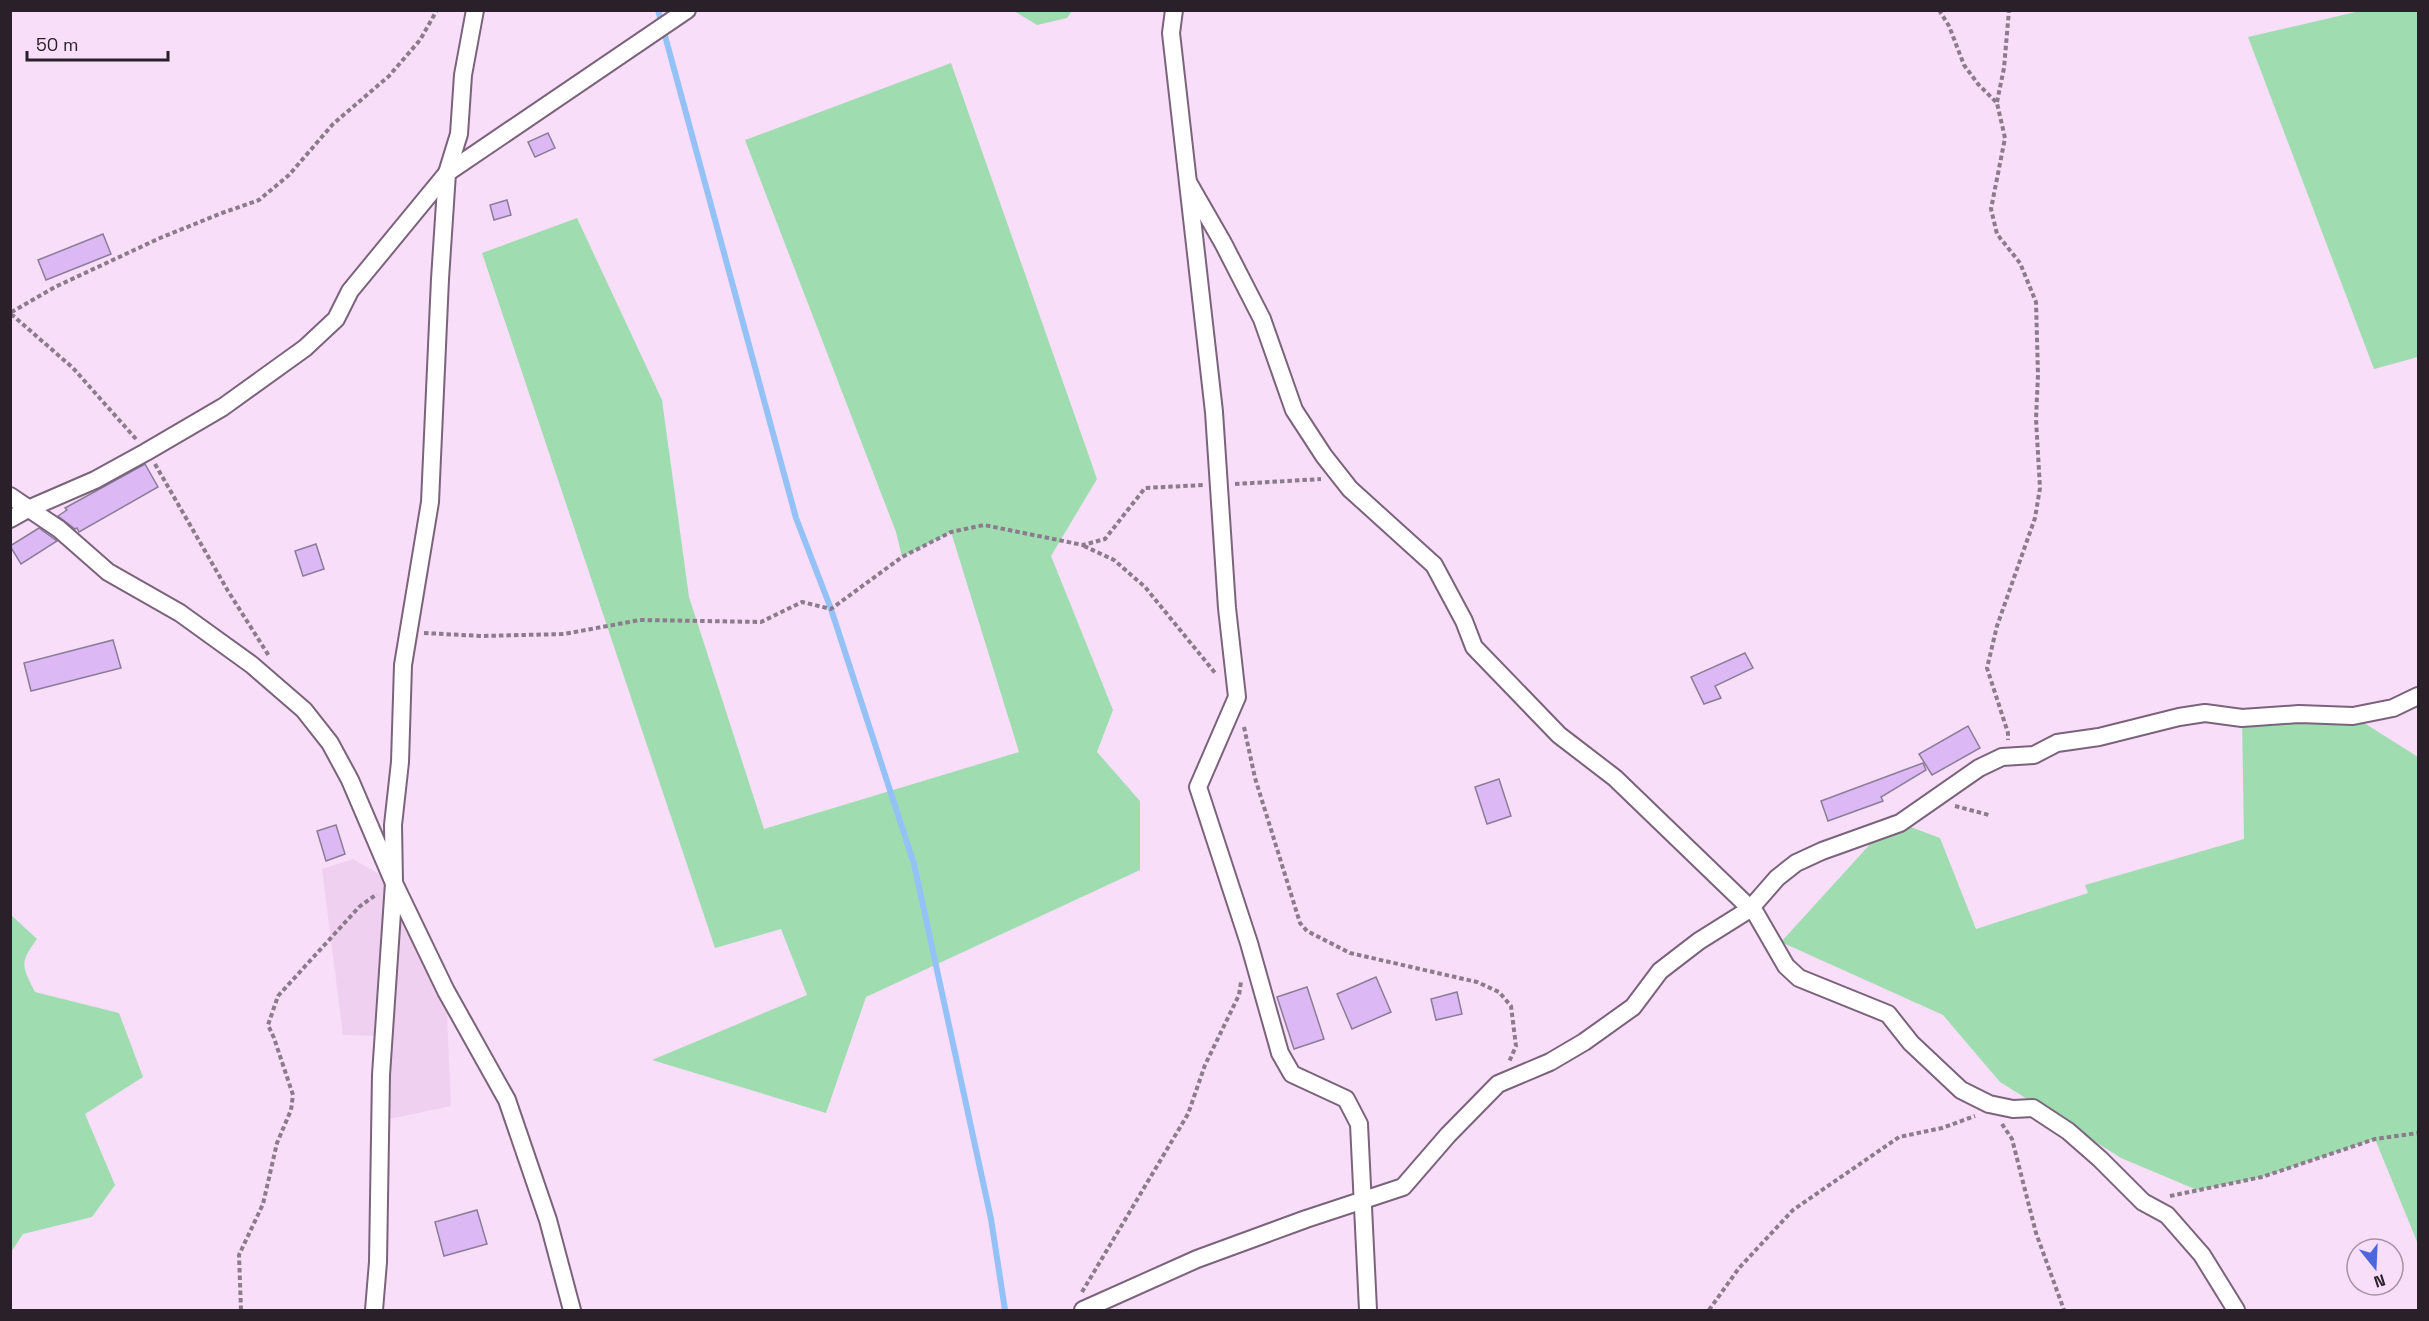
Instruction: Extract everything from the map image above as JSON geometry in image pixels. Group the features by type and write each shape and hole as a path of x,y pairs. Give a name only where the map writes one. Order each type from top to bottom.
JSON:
{"street":[{"path":"374,1311 378,1262 381,1075 394,883 393,825 400,762 403,664 430,502 447,173 459,134 463,75 475,10"},
{"path":"10,519 28,508 95,480 146,452 223,407 305,348 336,319 350,291 447,173 687,10"},
{"path":"1174,10 1171,33 1214,412 1227,608 1237,697 1198,787 1249,943 1280,1053 1292,1074 1346,1099 1359,1124 1368,1311"},
{"path":"1188,182 1223,243 1262,319 1294,410 1350,489 1434,565 1464,621 1474,647 1559,735 1615,778 1756,914 1786,966 1799,978 1888,1014 1911,1043 1961,1090 1989,1104 2013,1109 2033,1108 2068,1131 2143,1202 2167,1215 2202,1255 2236,1311"},
{"path":"10,496 59,529 108,572 180,613 243,658 304,710 330,743 350,780 394,883 446,991 507,1100 548,1220 572,1311"},
{"path":"1080,1306 1197,1259 1403,1186 1448,1135 1498,1084 1550,1062 1584,1042 1633,1007 1660,971 1699,941 1750,909 1777,878 1796,863 1822,851 1900,823 1980,768 2002,757 2034,754 2057,744 2205,713 2242,718 2299,714 2353,716 2393,708 2418,696"}],"path":[{"path":"274,663 228,591 162,472 73,368 10,313 54,287 150,243 259,200 289,175 333,124 389,76 420,40 436,10"},
{"path":"1939,10 1949,26 1964,65 1978,84 1997,102"},
{"path":"2002,757 2008,747 2008,733 1987,668 1997,626 2035,518 2040,488 2036,419 2038,375 2036,302 2020,263 1997,234 1991,209 2005,138 1997,102 2004,68 2009,10"},
{"path":"1083,545 1105,539 1145,488 1318,478 1342,479"},
{"path":"408,633 482,636 564,634 640,620 761,622 802,602 831,609 902,557 951,532 984,525 1083,545 1114,560 1145,587 1196,651 1237,697 1255,778 1299,923 1307,931 1350,953 1477,982 1499,992 1510,1006 1516,1046 1498,1084"},
{"path":"1935,799 1961,809 1989,815"},
{"path":"242,1311 239,1255 263,1204 277,1143 291,1110 293,1095 268,1025 271,1015 278,996 359,907 394,883"},
{"path":"1080,1306 1188,1114 1205,1065 1239,994 1243,974"},
{"path":"1709,1311 1739,1268 1793,1210 1899,1137 1942,1128 1977,1116 1989,1104 2012,1139 2036,1233 2064,1311"},
{"path":"2143,1202 2262,1177 2375,1139 2418,1133"}],"shaded area":[{"path":"353,859 394,883 446,991 451,1106 380,1121 383,1036 343,1035 322,869"}],"green space":[{"path":"1072,10 1067,18 1037,25 1014,11"},
{"path":"2360,11 2418,11 2418,357 2374,369 2248,37"},
{"path":"951,63 1097,479 1051,556 1113,710 1097,752 1140,801 1140,870 866,997 826,1113 652,1060 807,995 781,929 715,948 482,253 577,218 662,400 689,597 764,829 1019,752 951,532 902,557 896,532 745,140"},
{"path":"2353,716 2418,757 2418,1244 2375,1139 2262,1177 2197,1190 2121,1158 2000,1082 1943,1015 1781,942 1883,830 1900,823 1940,838 1976,929 2088,893 2085,885 2244,839 2242,718"},
{"path":"11,915 37,939 27,954 24,965 35,992 119,1013 143,1077 85,1114 115,1185 92,1217 23,1234 11,1252"}],"building":[{"path":"548,133 555,148 535,157 528,142"},
{"path":"507,200 511,215 494,220 490,205"},
{"path":"103,234 111,254 46,280 38,260"},
{"path":"145,464 158,487 79,532 77,528 75,529 58,516 67,510 65,508"},
{"path":"39,528 57,541 21,564 10,546"},
{"path":"316,544 324,569 303,576 295,551"},
{"path":"113,640 121,668 31,691 24,663"},
{"path":"1745,653 1753,668 1715,686 1721,698 1704,704 1691,677"},
{"path":"1968,726 1980,748 1932,775 1919,754"},
{"path":"1923,763 1926,770 1881,797 1883,801 1828,821 1821,801"},
{"path":"1499,779 1511,816 1487,824 1475,787"},
{"path":"336,825 345,854 326,861 317,831"},
{"path":"1376,977 1391,1012 1352,1029 1337,994"},
{"path":"1307,987 1324,1039 1294,1049 1277,997"},
{"path":"1457,992 1462,1014 1436,1020 1431,999"},
{"path":"477,1210 487,1244 444,1256 435,1222"}],"waterway":[{"path":"658,10 796,518 831,609 914,864 991,1219 1005,1310"}]}
